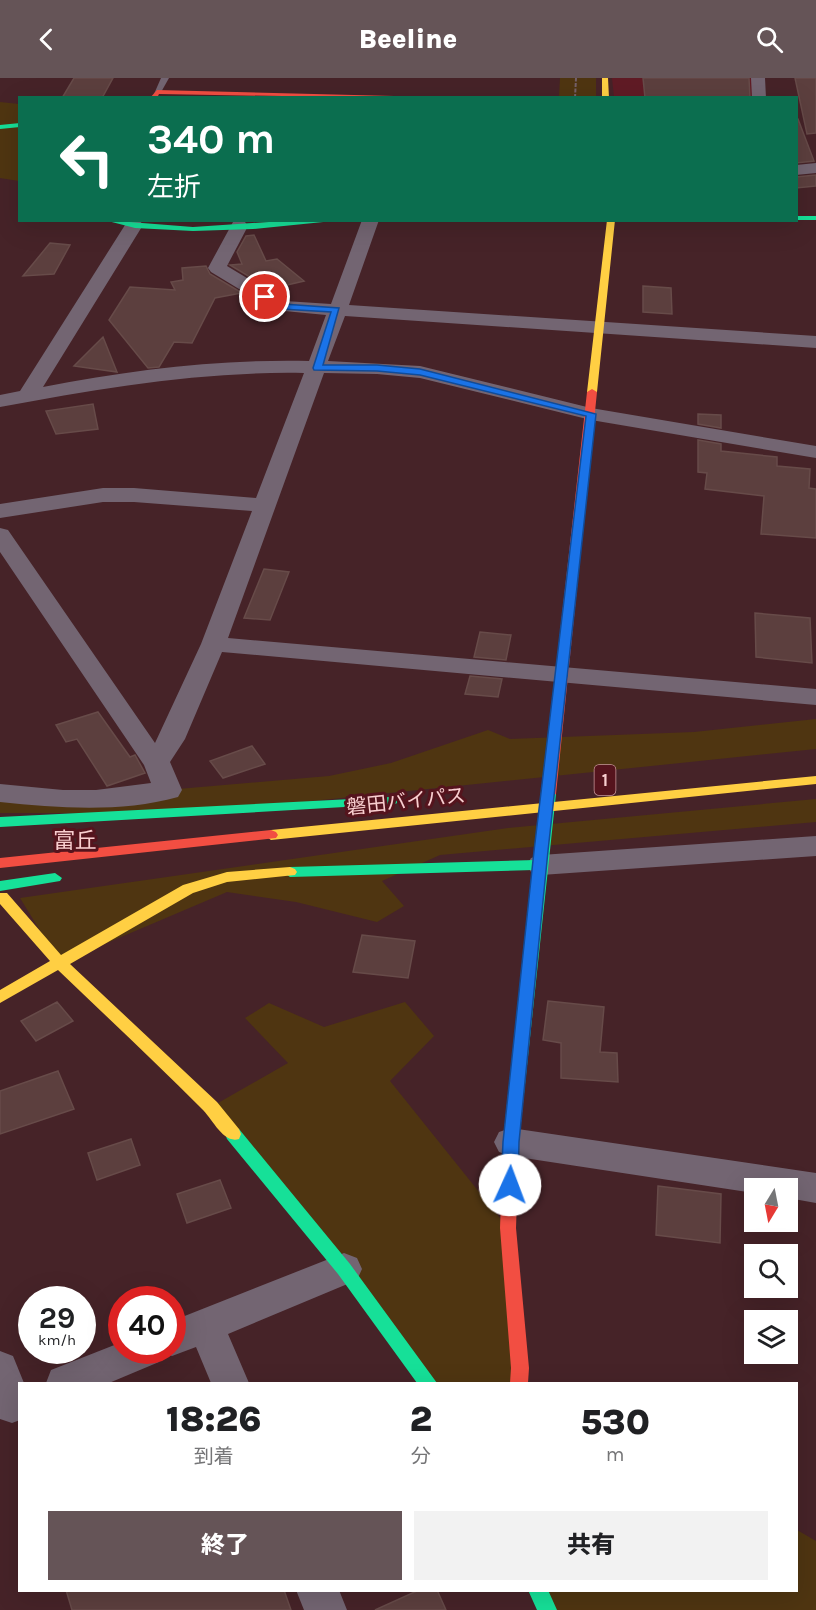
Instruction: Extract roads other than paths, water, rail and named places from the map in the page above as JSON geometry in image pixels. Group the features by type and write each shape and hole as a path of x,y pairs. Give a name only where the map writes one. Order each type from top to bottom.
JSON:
{"main road":[{"path":"605,78 606,96"},
{"path":"155,95 235,96"},
{"path":"0,126 18,125"},
{"path":"798,218 816,218"},
{"path":"118,222 190,228 306,222"},
{"path":"519,1382 508,1228 511,1142 611,222"},
{"name":"磐田バイパス","path":"0,862 816,780"},
{"name":"1","path":"534,787 570,784"},
{"name":"磐田バイパス","path":"0,822 400,800 84,832"},
{"name":"1","path":"210,855 409,820"},
{"path":"0,997 188,889 227,877 279,872 541,858"},
{"path":"70,876 4,901 60,963 211,1107 344,1269 427,1382"},
{"path":"539,1592 547,1610"}],"street":[{"path":"758,78 759,96"},
{"path":"798,170 816,168"},
{"path":"156,762 172,739 213,644 318,368 336,310 369,222"},
{"path":"28,395 134,225"},
{"path":"239,226 217,268 281,306 816,342"},
{"path":"0,401 175,372 259,366 377,368 420,372 591,414 816,452"},
{"path":"0,511 103,495 134,495 266,505"},
{"path":"0,535 142,745 156,762 168,790 96,799 63,799 0,793"},
{"path":"213,644 816,697"},
{"path":"541,858 816,846"},
{"path":"511,1142 816,1188"},
{"path":"229,1382 189,1332 344,1269"},
{"path":"67,1382 112,1364"},
{"path":"0,1369 12,1405 18,1403"},
{"path":"318,1592 326,1610"}],"lane":[{"path":"155,95 165,78"}],"district":[{"name":"富丘","path":"75,840"}]}
